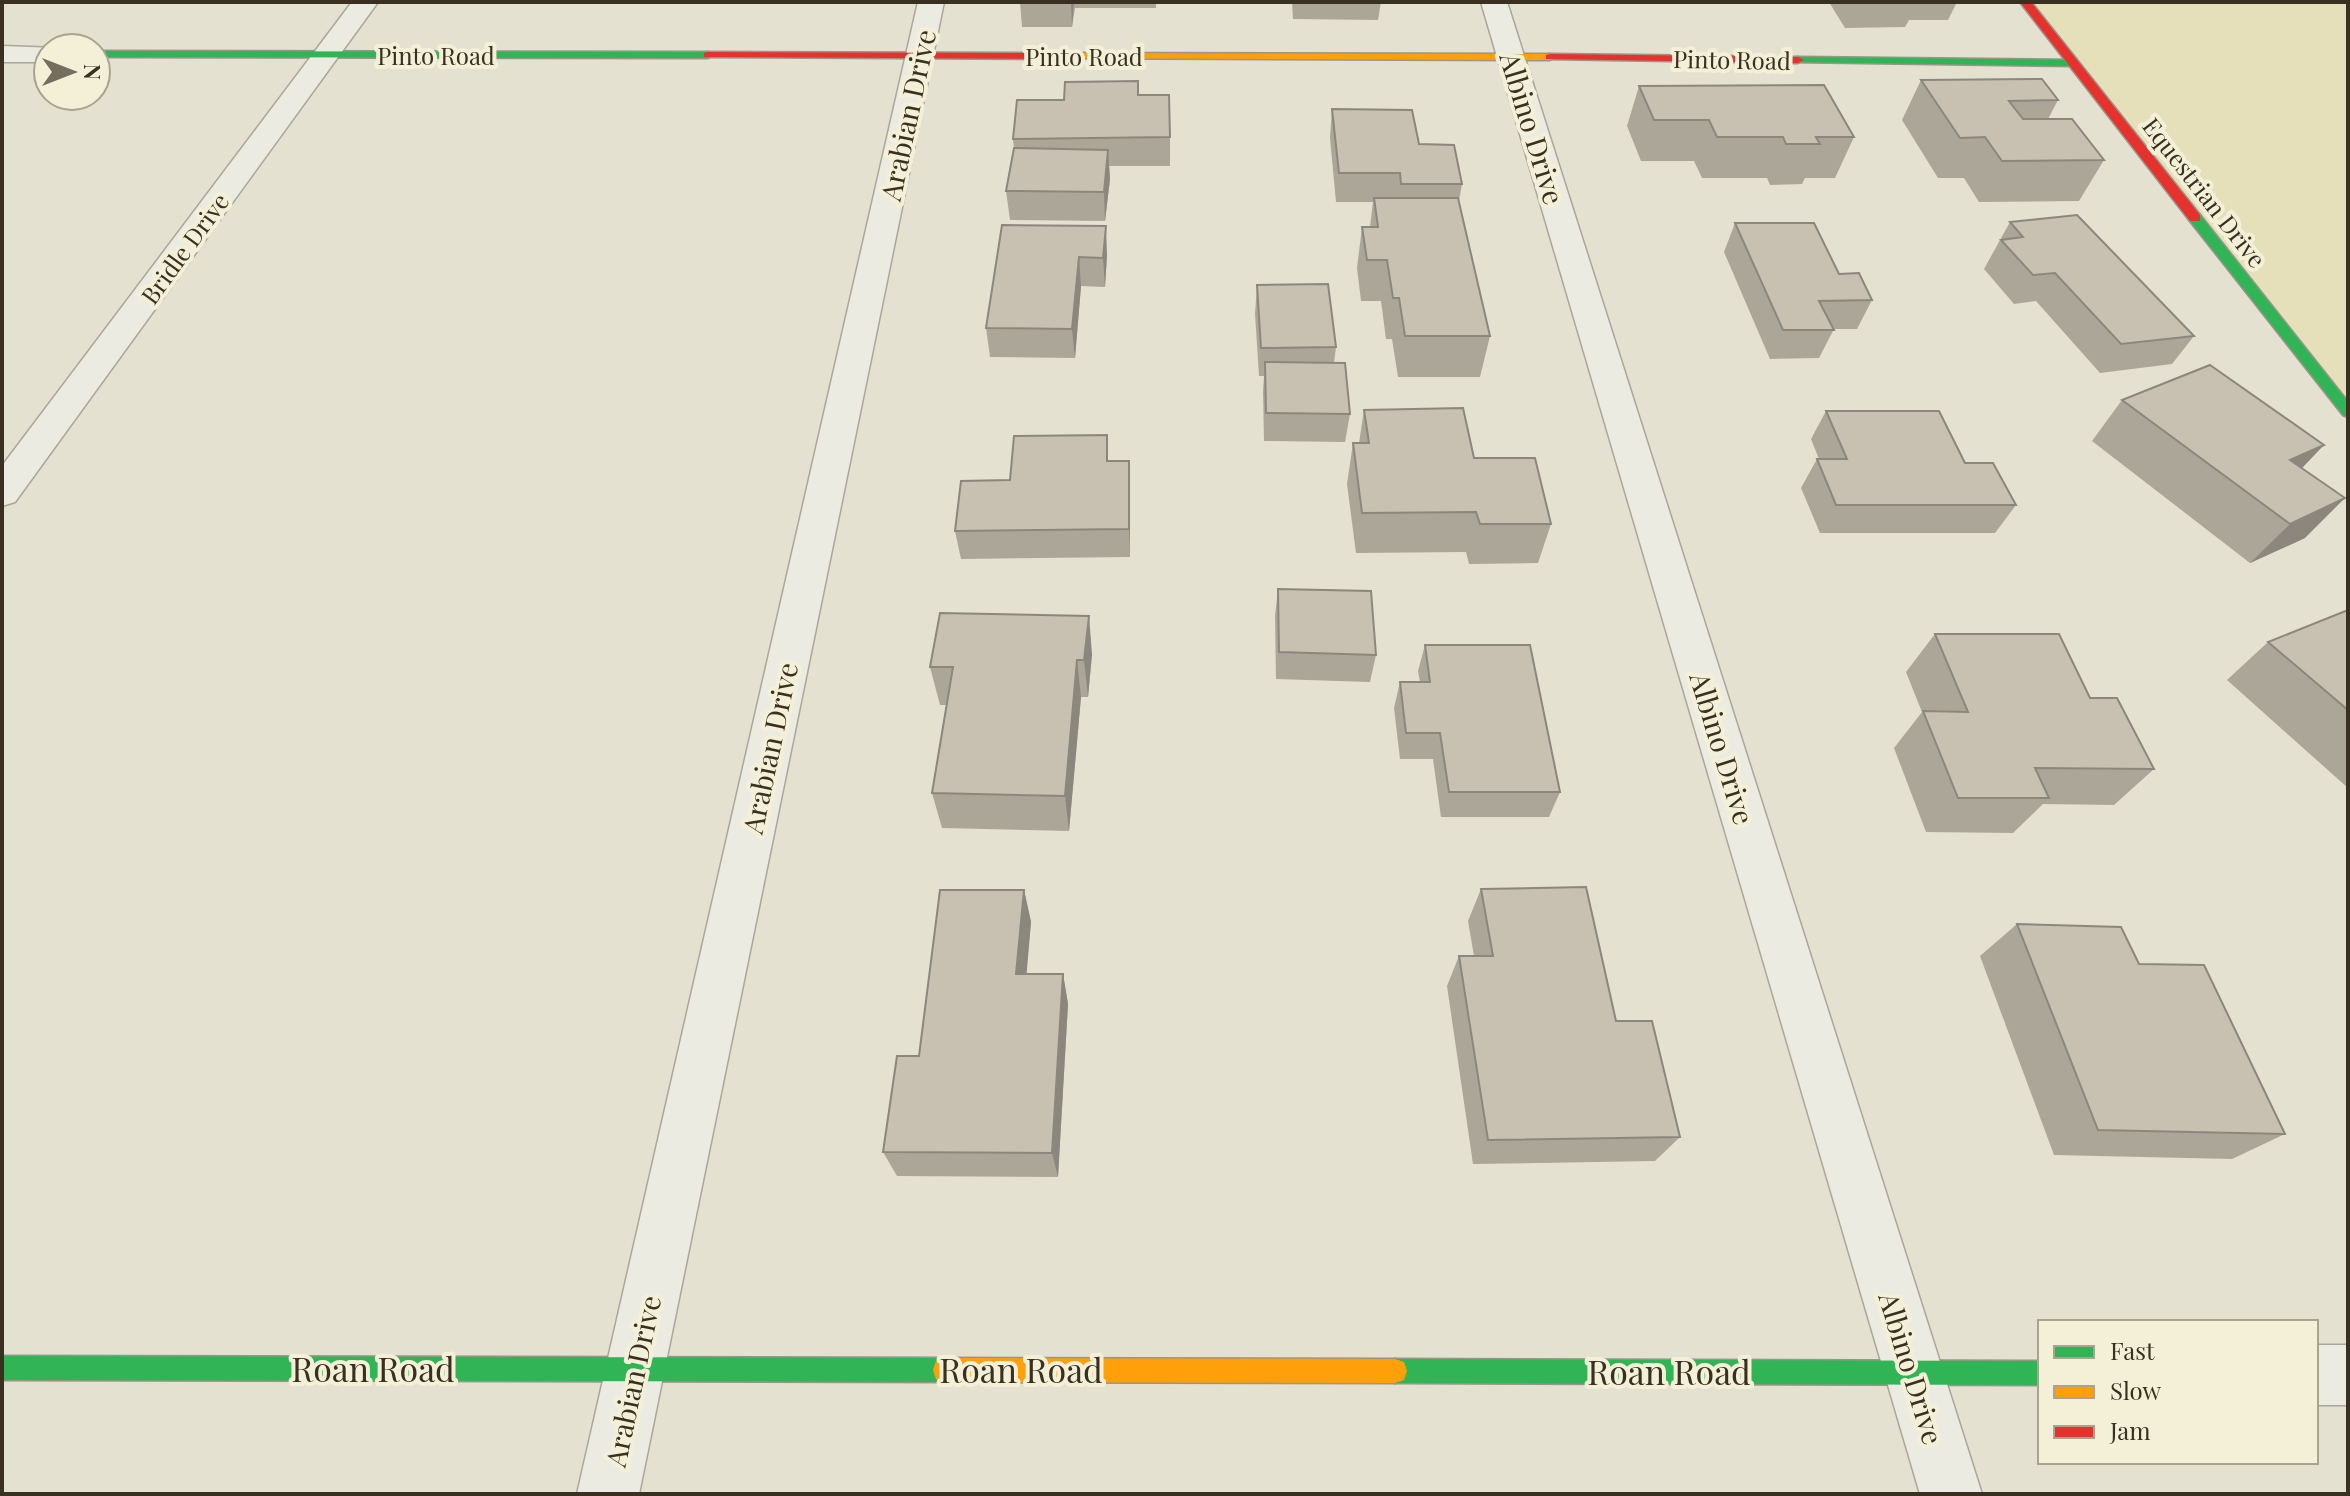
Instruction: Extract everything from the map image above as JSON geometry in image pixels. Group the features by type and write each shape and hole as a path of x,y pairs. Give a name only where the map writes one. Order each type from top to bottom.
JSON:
{"street":[{"name":"Bridle Drive","path":"2,493 365,2"},
{"name":"Arabian Drive","path":"608,1494 931,2"},
{"name":"Albino Drive","path":"1494,2 1951,1494"},
{"name":"Equestrian Drive","path":"2025,2 2348,412"},
{"path":"2,54 32,54"},
{"name":"Pinto Road","path":"112,54 1511,57 2073,63"},
{"name":"Roan Road","path":"2,1368 2038,1373"},
{"path":"2318,1375 2348,1375"}],"sand":[{"path":"2026,2 2348,2 2348,405"}],"building":[{"path":"2042,79 2058,100 2009,101 2023,119 2072,119 2104,160 2002,161 1985,137 1960,138 1921,80"},
{"path":"1138,81 1138,95 1169,95 1170,137 1013,139 1017,100 1064,100 1065,82"},
{"path":"1824,85 1854,137 1816,137 1820,144 1786,144 1783,137 1717,137 1709,120 1654,120 1639,86"},
{"path":"1332,109 1412,110 1419,144 1454,145 1462,184 1401,184 1400,173 1339,173"},
{"path":"1014,148 1108,150 1104,192 1006,191"},
{"path":"1374,198 1458,198 1490,336 1405,336 1399,298 1393,298 1387,260 1367,260 1362,227 1378,227"},
{"path":"2077,215 2194,336 2121,344 2055,273 2033,275 2001,240 2023,237 2010,222"},
{"path":"1735,223 1814,223 1839,274 1859,273 1872,300 1819,301 1834,330 1783,330"},
{"path":"1002,225 1106,226 1103,258 1079,257 1072,329 986,328"},
{"path":"1328,284 1336,347 1261,348 1257,285"},
{"path":"1265,362 1345,363 1350,414 1266,413"},
{"path":"2210,365 2324,445 2290,460 2345,498 2290,524 2122,400"},
{"path":"1463,408 1474,458 1535,458 1551,524 1480,524 1476,512 1362,513 1353,443 1369,443 1364,410"},
{"path":"1826,411 1939,411 1965,463 1993,463 2016,505 1836,505 1817,459 1847,459"},
{"path":"1107,435 1107,461 1129,461 1129,529 955,531 961,481 1010,480 1014,436"},
{"path":"1278,589 1371,591 1376,655 1279,652"},
{"path":"2348,610 2348,710 2268,642"},
{"path":"940,613 1089,616 1084,660 1077,660 1065,796 932,793 953,667 930,667"},
{"path":"1935,634 2059,634 2090,698 2117,698 2154,769 2035,768 2049,798 1958,798 1923,711 1968,712"},
{"path":"1425,645 1530,645 1560,792 1449,792 1440,733 1406,733 1400,682 1430,682"},
{"path":"1586,887 1616,1021 1652,1021 1680,1137 1488,1140 1459,956 1493,956 1481,889"},
{"path":"940,890 1024,890 1016,974 1063,974 1052,1153 883,1152 897,1056 919,1056"},
{"path":"2017,924 2121,927 2139,964 2204,965 2285,1134 2098,1130"}],"traffic: fast":[{"path":"112,54 708,55"},
{"path":"1798,60 2073,63"},
{"path":"2195,218 2348,412"},
{"path":"2,1368 945,1370"},
{"path":"1395,1371 2038,1373"}],"traffic: slow":[{"path":"1048,56 1550,57"},
{"path":"945,1370 1395,1371"}],"traffic: jam":[{"path":"2025,2 2195,218"},
{"path":"708,55 1048,56"},
{"path":"1550,57 1798,60"}]}
